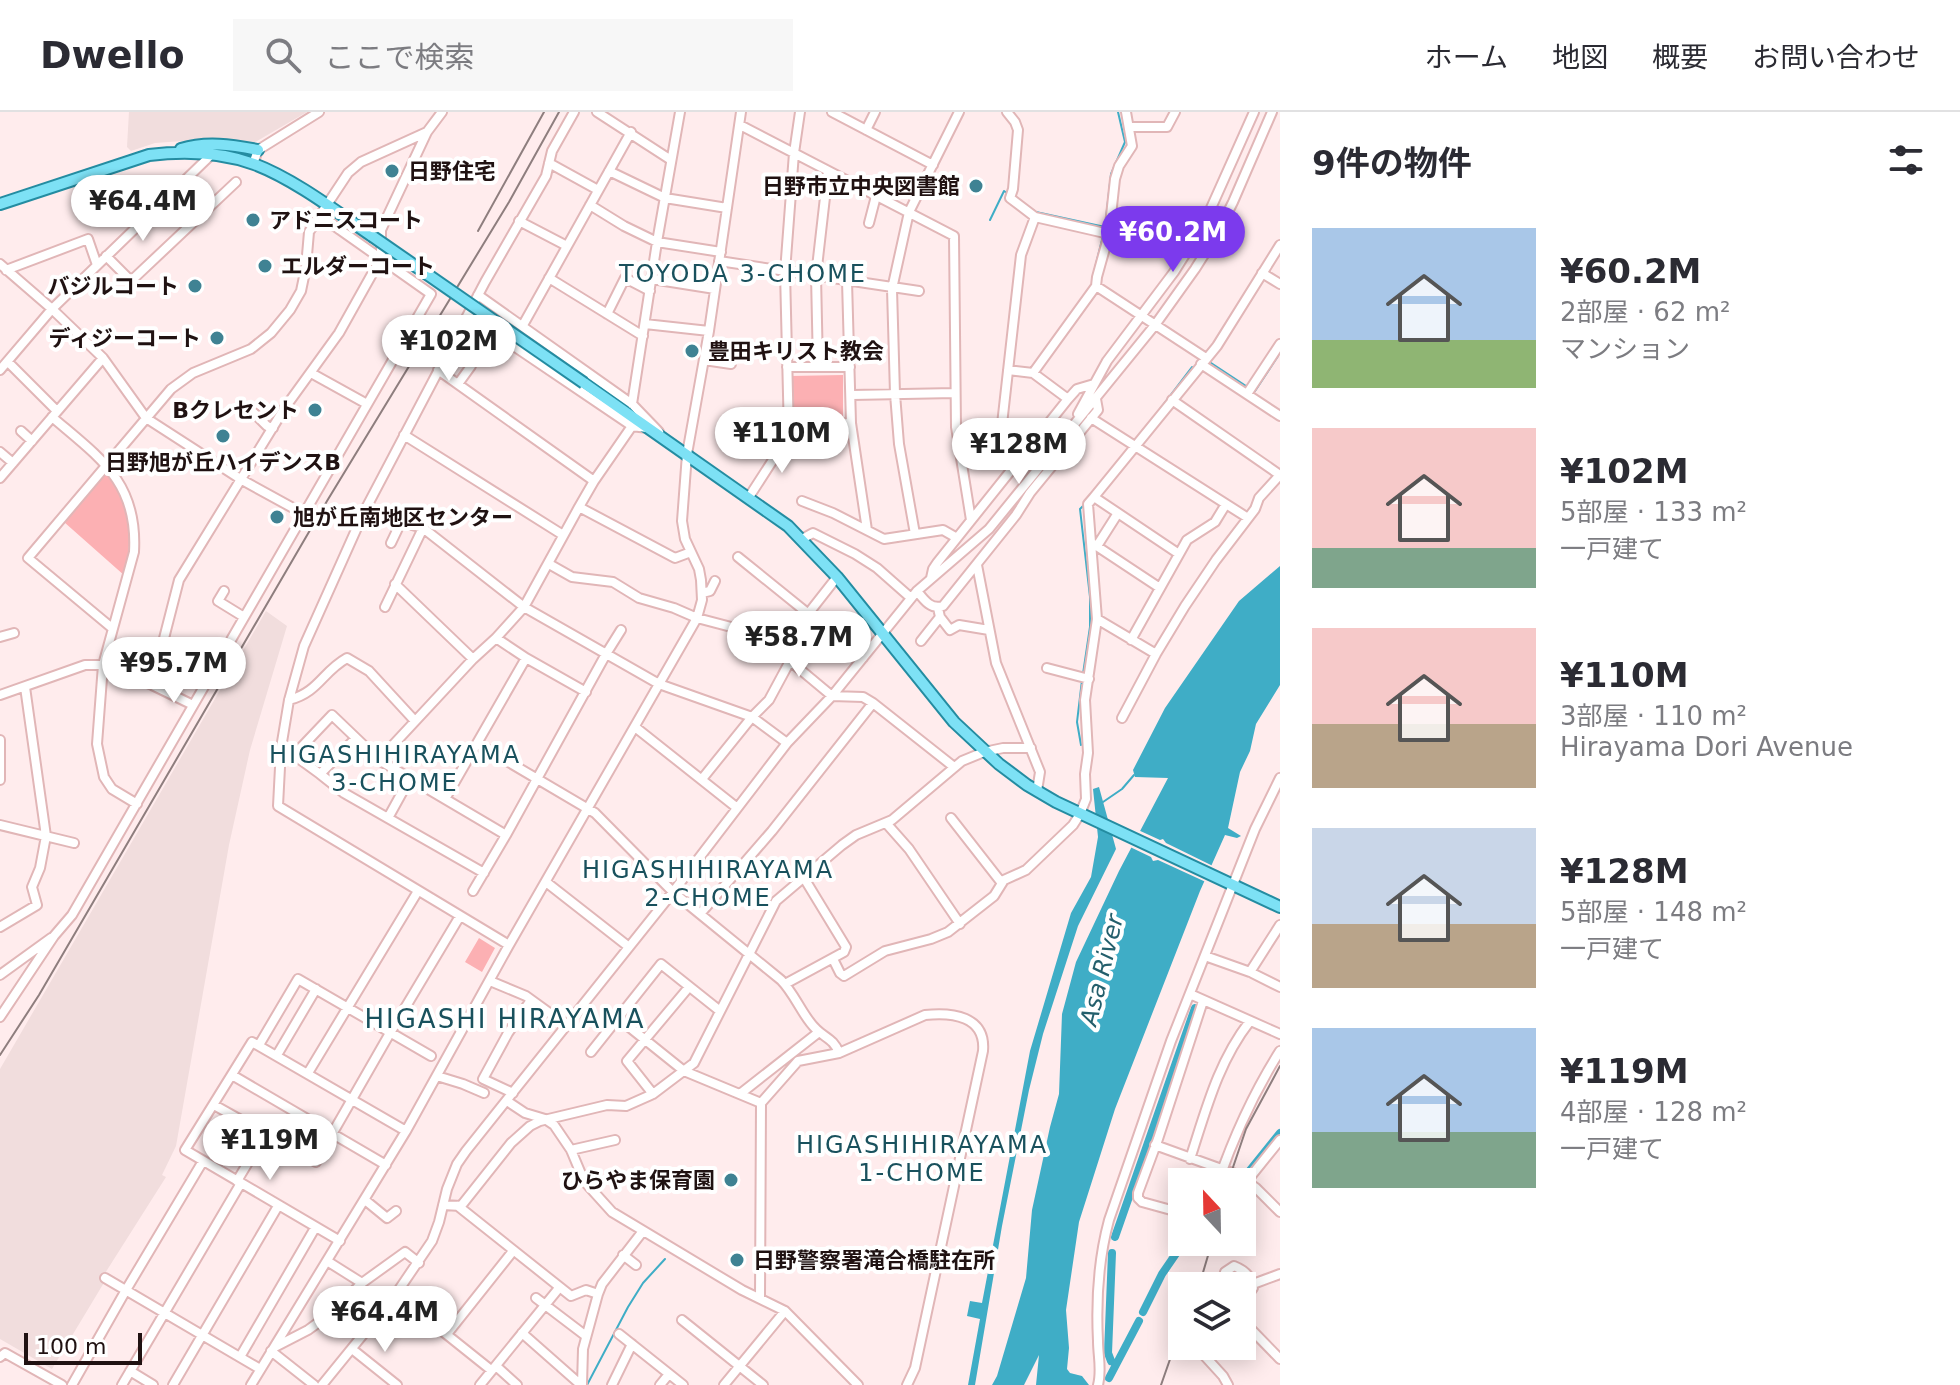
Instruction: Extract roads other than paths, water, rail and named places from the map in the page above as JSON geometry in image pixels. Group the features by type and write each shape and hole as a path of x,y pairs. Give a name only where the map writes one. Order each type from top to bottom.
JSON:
{"main road":[{"path":"0,204 131,160 192,146 217,144 258,150"},
{"path":"171,152 211,155 253,164 281,177 322,210 372,236 788,526 837,577 954,722 1015,777 1085,816 1280,907"}],"street":[{"path":"253,164 258,150 319,112"},
{"path":"152,685 179,580 284,409 339,333 381,258 381,230 427,132 442,112"},
{"path":"509,945 278,806 281,748 289,700 304,646 364,512 478,295 546,176 552,151 574,112"},
{"path":"597,112 671,160"},
{"path":"632,404 680,112"},
{"path":"251,1385 406,1131 697,618 702,593 699,569 685,539 682,521 687,454 709,331 741,112"},
{"path":"749,497 789,435 785,272 800,112"},
{"path":"832,112 933,165"},
{"path":"866,130 875,112"},
{"path":"915,534 899,444 892,289 909,212 957,112"},
{"path":"1007,112 1018,130 1010,198 1035,217 1109,234"},
{"path":"1033,373 1096,286 1095,263 1109,234 1115,179 1132,146 1126,112"},
{"path":"1130,127 1167,127 1175,112"},
{"path":"1068,433 1107,361 1182,260 1203,226 1254,112"},
{"path":"322,1385 419,1263 432,1241 457,1164 673,892 736,807 914,595 989,529 1155,325 1217,234 1272,112"},
{"path":"740,125 954,236 955,393 958,438 971,520"},
{"path":"112,628 28,558 171,389 204,368 251,349 280,324 301,291 309,232 348,173 361,162 427,132"},
{"path":"523,325 631,132"},
{"path":"0,370 52,309 211,155"},
{"path":"549,163 598,190"},
{"path":"609,171 665,198 727,208"},
{"path":"818,367 816,276 828,171"},
{"path":"106,256 131,281 236,182"},
{"path":"869,223 876,196"},
{"path":"165,200 189,226"},
{"path":"590,205 657,242 785,272 919,291"},
{"path":"0,1017 54,936 72,915 431,294 322,210"},
{"path":"1016,464 999,451 1021,255 1035,217"},
{"path":"519,221 567,246"},
{"path":"2,266 88,239 97,265"},
{"path":"833,959 844,976 885,951 940,936 994,896 1001,882 1026,870 1085,816 1089,746 1085,678 1097,619 1091,501 1134,443 1217,346 1280,245"},
{"path":"2,266 103,358 146,418 242,480 304,514"},
{"path":"1262,273 1280,284"},
{"path":"549,278 643,336"},
{"path":"607,314 625,278 650,291"},
{"path":"652,279 715,289"},
{"path":"847,281 851,423 867,530"},
{"path":"1096,286 1280,416"},
{"path":"478,295 632,404 664,438"},
{"path":"354,304 364,310"},
{"path":"468,315 632,426 651,429"},
{"path":"645,324 709,331"},
{"path":"1247,394 1279,348"},
{"path":"0,478 103,358"},
{"path":"557,374 568,359"},
{"path":"704,360 731,364"},
{"path":"8,362 55,414 107,464 126,495 135,536 134,552 103,665 97,744 104,777 112,789 137,804"},
{"path":"458,384 471,366"},
{"path":"787,367 850,367"},
{"path":"438,370 594,481"},
{"path":"1008,370 1033,373 1068,399"},
{"path":"311,373 367,404"},
{"path":"931,579 933,569 1068,399 1077,389 1094,384"},
{"path":"852,395 955,393"},
{"path":"921,641 943,606 1098,410 1096,399"},
{"path":"1122,718 1200,582 1255,509 1259,498 1280,475 1172,400"},
{"path":"254,413 273,428"},
{"path":"1091,418 1248,518"},
{"path":"788,425 851,423"},
{"path":"379,760 524,607 594,481 632,426"},
{"path":"21,431 32,441"},
{"path":"404,435 563,535"},
{"path":"0,452 13,463"},
{"path":"802,501 884,539 943,530 957,538"},
{"path":"1091,501 1118,513 1179,554"},
{"path":"1131,640 1187,540 1215,522 1226,504"},
{"path":"579,507 675,558 691,552"},
{"path":"364,512 423,528 524,607 659,684 752,717 787,743"},
{"path":"1094,545 1118,513"},
{"path":"391,543 401,522"},
{"path":"385,607 423,528"},
{"path":"802,539 813,533 855,554 939,613 950,630 959,625 989,630"},
{"path":"1094,545 1160,588"},
{"path":"738,557 863,658"},
{"path":"549,564 572,577 613,582 639,598 697,618 792,643"},
{"path":"977,565 993,653 1040,772 1037,791"},
{"path":"702,779 769,700 790,661 792,643 808,614 837,577"},
{"path":"702,593 710,591 715,581"},
{"path":"395,584 473,659"},
{"path":"224,591 218,601 244,617"},
{"path":"1097,619 1156,654"},
{"path":"473,891 621,630"},
{"path":"0,637 14,633"},
{"path":"496,638 586,692"},
{"path":"289,700 303,696 318,686 335,665 347,658 369,671 415,721"},
{"path":"445,799 526,658"},
{"path":"790,661 832,696 863,697 873,703 954,767"},
{"path":"0,695 85,665 103,665 193,705"},
{"path":"1047,668 1085,678"},
{"path":"0,927 38,907 32,887 40,868 46,836 25,687"},
{"path":"700,914 772,831 873,703"},
{"path":"294,755 332,715 379,760 506,835"},
{"path":"635,727 736,807"},
{"path":"320,774 355,739"},
{"path":"0,740 0,780"},
{"path":"478,744 589,808 673,892 785,984 819,1032 833,1041 839,1053"},
{"path":"281,748 344,793 484,873"},
{"path":"443,1205 461,1206 511,1143 530,1126 545,1119 607,1105 626,1106 653,1094 684,1071 694,1063 776,901 856,835 892,820 962,761 1003,748 1031,748"},
{"path":"388,818 410,778"},
{"path":"1101,1383 1098,1340 1105,1235 1190,994 1260,819 1279,783"},
{"path":"951,818 1001,882"},
{"path":"886,823 909,849 960,924"},
{"path":"0,825 74,843"},
{"path":"785,984 833,959 846,947 804,878"},
{"path":"546,882 629,947"},
{"path":"308,1073 418,891"},
{"path":"214,1105 316,1162 460,916"},
{"path":"1250,972 1280,925"},
{"path":"0,975 54,936"},
{"path":"1205,956 1250,972 1280,987"},
{"path":"591,1052 661,964 720,1011"},
{"path":"259,1045 298,979 431,1056"},
{"path":"490,981 531,1000 566,1025"},
{"path":"653,1094 627,1061 689,987"},
{"path":"277,1055 316,989"},
{"path":"1190,994 1280,1034"},
{"path":"531,1000 508,1033 483,1079 510,1097 525,1113 554,1125 571,1150 584,1181 612,1212 742,1290 785,1311 858,1385"},
{"path":"1168,1209 1142,1202 1138,1193 1203,1001"},
{"path":"760,1298 761,1103 798,1061 839,1053 925,1015 960,1016 969,1020 978,1027 984,1041 940,1259 915,1368 907,1385"},
{"path":"618,1018 684,1071 761,1103"},
{"path":"1190,1159 1218,1074 1232,1045 1250,1021"},
{"path":"740,1094 819,1032"},
{"path":"340,1241 185,1150 252,1042 406,1131"},
{"path":"1223,1168 1253,1098 1280,1051"},
{"path":"232,1075 386,1165"},
{"path":"437,1076 484,1093"},
{"path":"122,1385 265,1134"},
{"path":"571,1150 615,1140"},
{"path":"1256,1170 1280,1142"},
{"path":"1155,1145 1216,1168"},
{"path":"72,1385 203,1161"},
{"path":"1256,1189 1280,1212"},
{"path":"365,1200 387,1218 396,1211"},
{"path":"173,1385 278,1206"},
{"path":"458,1206 571,1296 586,1290 598,1294"},
{"path":"240,1357 315,1228"},
{"path":"582,1385 583,1349 598,1294 602,1284 643,1231"},
{"path":"447,1334 513,1251"},
{"path":"272,1349 330,1314 362,1283 405,1252 419,1263"},
{"path":"623,1255 636,1265"},
{"path":"327,1261 362,1283"},
{"path":"1225,1272 1234,1266 1243,1272"},
{"path":"1256,1283 1280,1274"},
{"path":"105,1278 260,1369"},
{"path":"480,1385 559,1288"},
{"path":"396,1294 517,1385"},
{"path":"536,1298 586,1336"},
{"path":"724,1385 785,1311"},
{"path":"682,1320 763,1385"},
{"path":"522,1333 582,1385"},
{"path":"619,1334 683,1385"},
{"path":"1256,1334 1280,1359"},
{"path":"612,1385 632,1344"},
{"path":"272,1349 314,1385"},
{"path":"352,1349 397,1385"},
{"path":"0,1357 5,1353 62,1385"},
{"path":"1208,1360 1228,1385"},
{"path":"130,1371 153,1385"},
{"path":"660,1385 669,1374"}],"water":[{"name":"Asa River","path":"1280,566 1280,685 1256,724 1250,751 1240,772 1228,828 1241,836 1225,835 1200,891 1115,1109 1079,1222 1066,1310 1067,1369 1082,1376 1089,1385 1036,1385 1039,1355 1024,1385 992,1385 1026,1278 1032,1210 1059,1094 1062,1014 1076,962 1168,778 1135,777 1133,770 1165,708 1239,601"},
{"path":"1099,787 1116,849 1078,926 1043,1034 1002,1226 975,1385 968,1385 980,1319 967,1316 970,1301 982,1303 1030,1051 1071,913 1091,877 1098,837 1093,789"}],"waterway":[{"path":"1105,227 1111,174 1125,142 1118,112"},
{"path":"990,220 1004,191 1007,193"},
{"path":"1029,207 1036,212 1105,227"},
{"path":"1093,276 1103,236"},
{"path":"1188,342 1204,352"},
{"path":"1255,391 1278,356"},
{"path":"1208,361 1246,386"},
{"path":"1147,426 1192,367"},
{"path":"1083,674 1090,627 1090,597 1080,509 1086,503"},
{"path":"1081,745 1077,722 1082,680"},
{"path":"1103,802 1122,789 1134,775"},
{"path":"1115,1237 1195,1008"},
{"path":"1252,1168 1280,1133"},
{"path":"1111,1361 1108,1353 1112,1253"},
{"path":"1143,1312 1174,1256"},
{"path":"587,1385 628,1307 643,1283 665,1259"},
{"path":"1109,1378 1139,1321"}],"railway":[{"path":"478,231 544,112"},
{"path":"0,1055 39,995 327,501 509,202 559,112"},
{"path":"1233,1168 1246,1129 1280,1066"},
{"path":"1203,1272 1208,1256"},
{"path":"1161,1385 1170,1360"}],"place":[{"name":"日野住宅","path":"392,171"},
{"name":"日野市立中央図書館","path":"976,186"},
{"name":"アドニスコート","path":"253,220"},
{"name":"エルダーコート","path":"265,266"},
{"name":"バジルコート","path":"195,286"},
{"name":"ディジーコート","path":"217,338"},
{"name":"豊田キリスト教会","path":"692,351"},
{"name":"Bクレセント","path":"315,410"},
{"name":"日野旭が丘ハイデンスB","path":"223,436"},
{"name":"旭が丘南地区センター","path":"277,517"},
{"name":"ひらやま保育園","path":"731,1180"},
{"name":"日野警察署滝合橋駐在所","path":"737,1260"}],"district":[{"name":"TOYODA 3-CHOME","path":"743,274"},
{"name":"HIGASHIHIRAYAMA 3-CHOME","path":"395,769"},
{"name":"HIGASHIHIRAYAMA 2-CHOME","path":"708,884"},
{"name":"HIGASHI HIRAYAMA","path":"505,1019"},
{"name":"HIGASHIHIRAYAMA 1-CHOME","path":"922,1159"}]}
